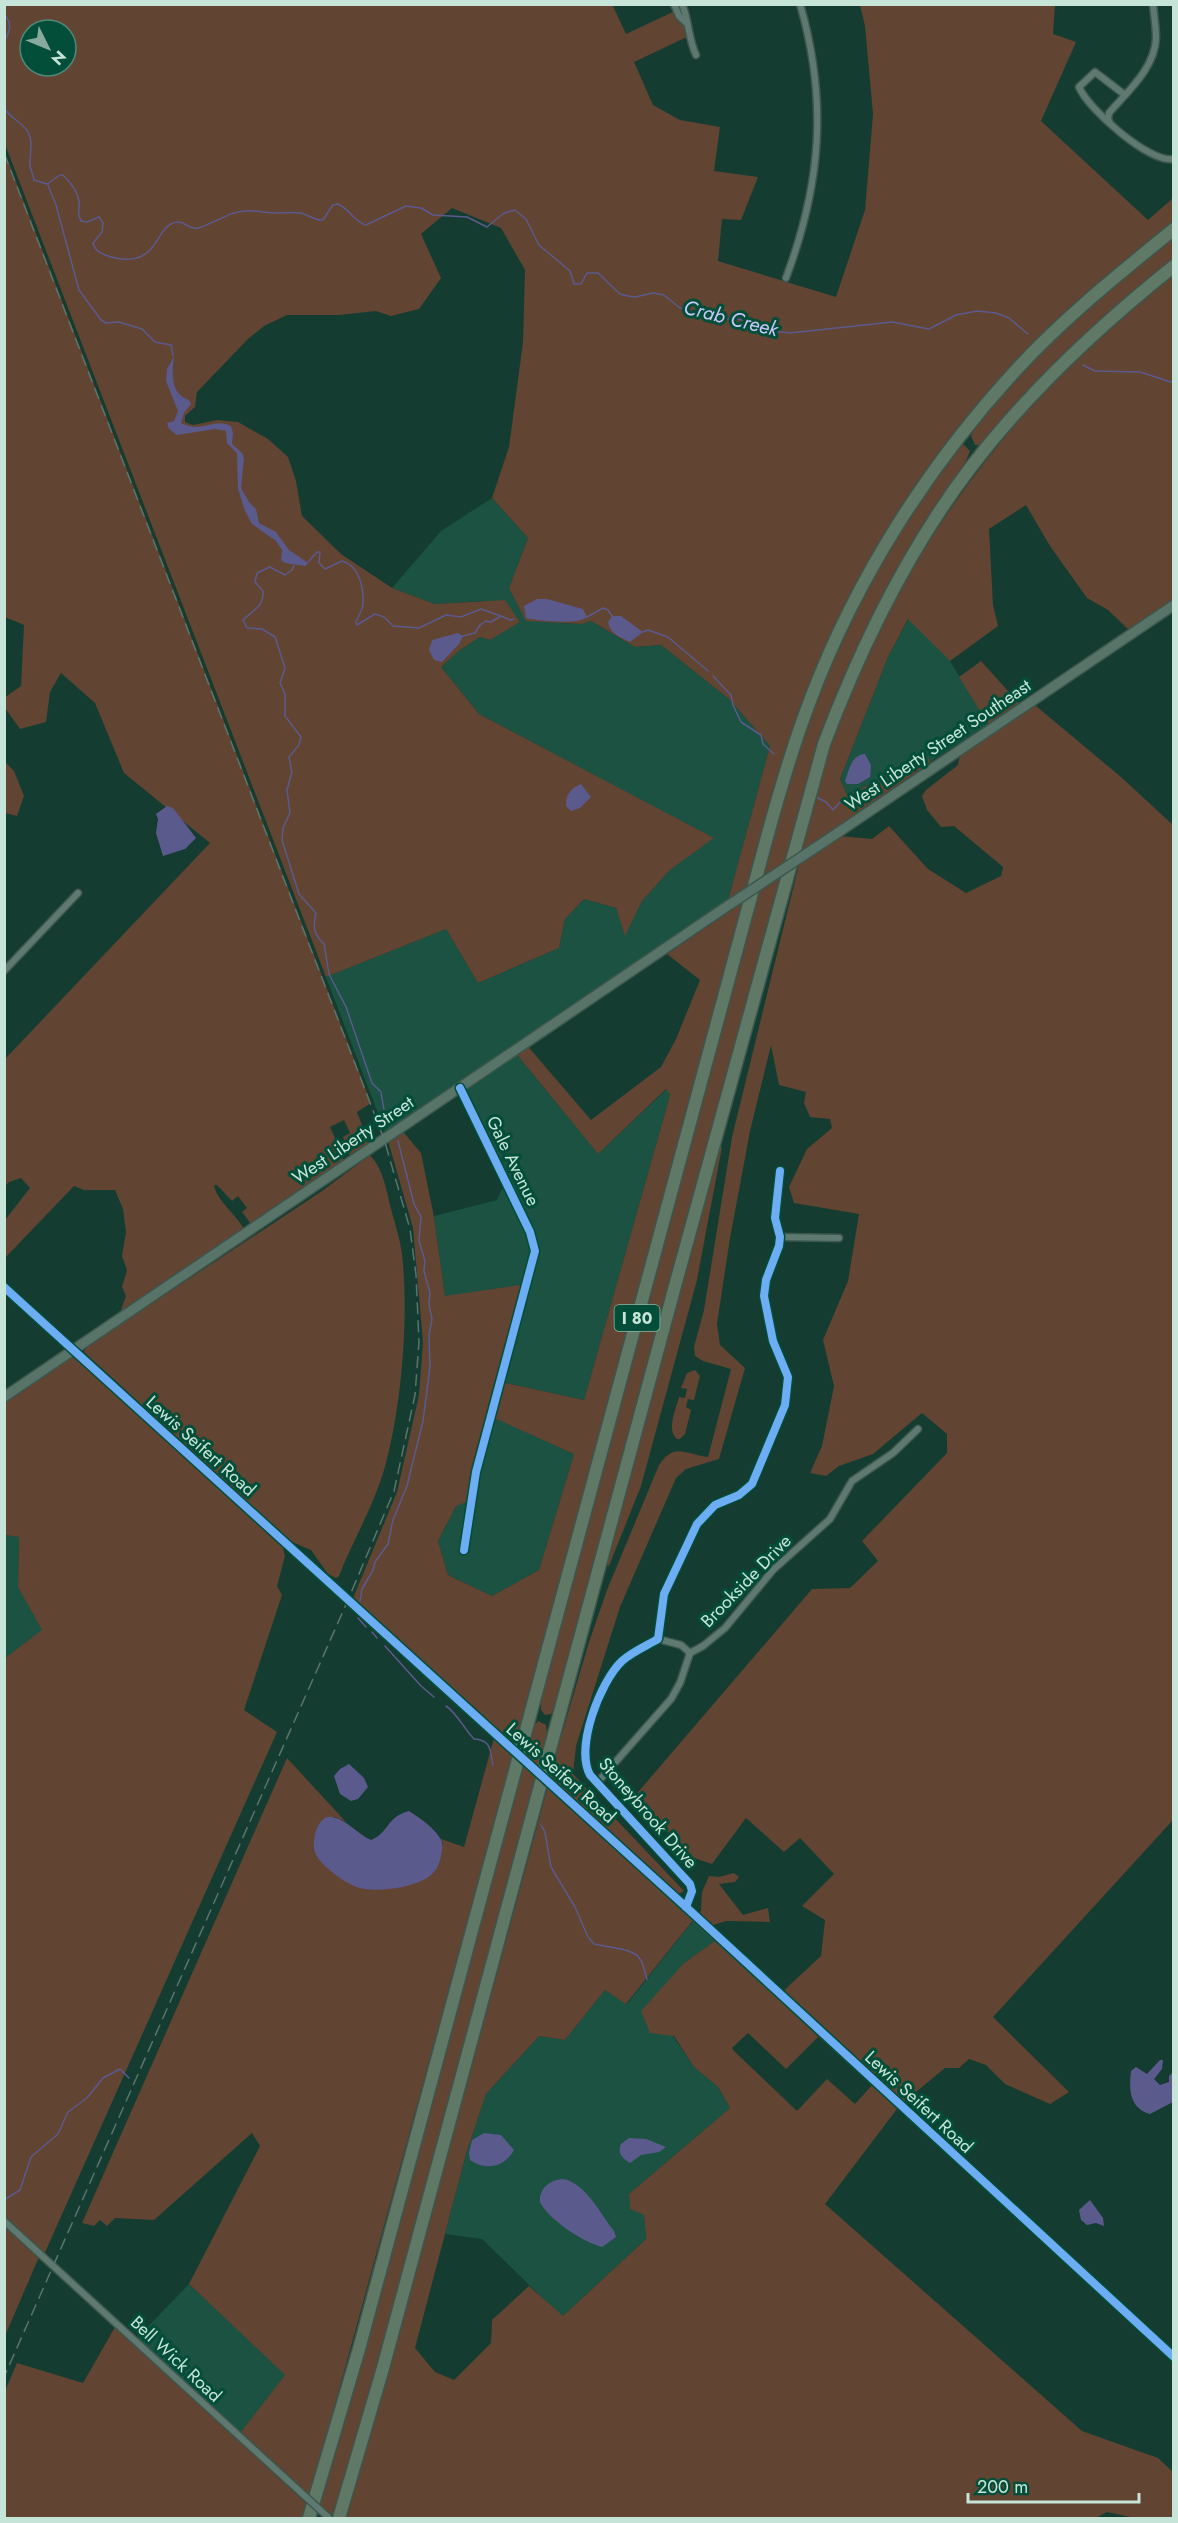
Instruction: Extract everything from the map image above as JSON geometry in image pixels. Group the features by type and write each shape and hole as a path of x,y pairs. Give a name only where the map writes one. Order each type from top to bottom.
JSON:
{"highway":[{"name":"I 80","path":"309,2518 370,2307 763,852 795,741 811,697 843,625 876,561 922,488 961,435 1017,369 1052,333 1098,291 1173,229"},
{"name":"I 80","path":"339,2518 388,2348 681,1263 824,744 850,678 891,592 926,533 971,467 1025,402 1074,351 1173,266"}],"main road":[{"name":"West Liberty Street Southeast","path":"720,912 1173,605"},
{"name":"West Liberty Street","path":"4,1396 720,912"}],"street":[{"path":"674,4 685,22 696,55"},
{"path":"682,4 687,15 685,22"},
{"path":"786,278 805,221 817,151 816,80 811,43 800,4"},
{"path":"1110,124 1108,116 1143,73 1154,50 1153,4"},
{"path":"1125,95 1095,72 1079,87 1110,124 1159,158 1173,159"},
{"path":"4,971 78,893"},
{"name":"Gale Avenue","path":"460,1088 530,1232 534,1248 533,1264 476,1472 464,1550"},
{"path":"597,1783 671,1699 680,1683 690,1653 681,1646 658,1639 664,1594 697,1524 715,1505 739,1496 752,1484 785,1405 788,1377 773,1341 764,1296 766,1280 780,1238 775,1218 780,1171"},
{"path":"780,1238 839,1238"},
{"name":"Lewis Seifert Road","path":"4,1287 686,1907 1173,2357"},
{"name":"Brookside Drive","path":"690,1653 704,1646 725,1628 773,1570 834,1514 852,1481 892,1453 918,1429"},
{"name":"Stoneybrook Drive","path":"658,1639 621,1662 611,1675 586,1735 584,1753 588,1770 597,1783 690,1884 692,1891 686,1907"},
{"name":"Bell Wick Road","path":"4,2221 329,2518"}],"shaded area":[{"path":"612,4 626,34 677,10 685,22 689,36 634,62 653,105 680,120 720,127 714,171 758,177 741,220 722,219 718,261 836,297 865,210 873,114 865,26 860,5 1055,5 1053,34 1076,42 1041,121 1148,220 1173,198 1173,221 1074,303 1043,333 966,418 900,510 843,609 819,661 783,757 747,888 728,900 770,746 729,699 661,645 635,647 591,621 582,624 526,621 509,588 528,538 492,498 509,447 523,342 525,270 501,228 452,208 421,234 441,278 419,309 391,316 376,311 339,315 287,315 264,326 248,339 197,392 195,407 185,416 185,422 193,425 217,420 238,422 268,439 288,457 296,481 302,516 341,554 392,588 435,604 505,600 520,622 490,640 480,637 460,650 441,667 479,714 714,838 670,870 642,901 625,936 616,908 584,899 565,919 559,948 478,983 446,929 326,977 6,147 4,5"},
{"path":"5,153 371,1103 357,1112 368,1145 350,1156 343,1137 350,1133 344,1120 330,1127 343,1155 343,1162 251,1224 242,1212 247,1208 238,1196 232,1201 217,1185 214,1185 222,1202 244,1229 119,1315 126,1296 122,1287 127,1270 122,1256 126,1232 123,1209 115,1190 84,1190 74,1186 5,1258 5,1220 30,1188 21,1178 5,1186 5,1059 210,843 124,773 95,703 61,673 50,692 46,722 20,729 5,708 4,698 21,686 24,625 5,617"},
{"path":"1173,234 1173,259 1095,325 1063,356 981,445 975,445 971,436 974,429 1015,378 1073,319"},
{"path":"1173,274 1173,600 1129,630 1108,610 1087,598 1050,546 1026,505 989,529 993,605 998,626 950,661 908,619 888,657 840,779 847,795 928,757 930,762 934,760 802,851 819,781 842,712 871,645 944,517 1034,402 1095,341"},
{"path":"174,356 175,388 191,404 184,413 181,423 196,427 219,423 231,426 232,444 244,458 241,488 256,509 259,523 276,532 289,550 308,563 305,566 285,563 281,560 282,550 276,541 252,524 238,489 237,453 227,443 226,431 215,429 177,435 169,429 167,423 174,421 178,411 166,381 167,369"},
{"path":"962,443 970,451 966,461 905,560 825,729 785,862 760,879 777,815 814,702 863,593 922,495"},
{"path":"492,498 528,538 509,588 560,623 582,624 591,621 635,647 661,645 729,699 770,746 728,900 616,976 615,983 514,1051 598,1154 667,1089 670,1095 584,1400 501,1382 445,1296 434,1216 497,1200 506,1180 460,1088 387,1137 326,977 446,929 478,983 559,948 565,919 584,899 616,908 625,935 642,901 670,870 713,838 479,714 441,667 460,650 480,637 490,640 520,621 483,601 435,604 392,588 441,531"},
{"path":"537,599 547,599 583,609 587,617 567,622 526,618 524,606"},
{"path":"612,616 621,616 643,632 630,642 613,632 608,622"},
{"path":"909,618 950,661 988,724 930,762 927,757 847,795 840,779 888,657"},
{"path":"458,633 463,636 459,644 442,662 434,660 429,650 432,640"},
{"path":"981,661 1019,703 988,724 959,677"},
{"path":"1030,701 1121,777 1173,825 1173,1820 993,2017 1069,2092 1050,2104 1005,2084 986,2065 969,2059 959,2068 945,2068 900,2105 825,2204 1082,2431 1158,2458 1173,2472 1173,2518 1135,2518 1107,2512 1096,2518 346,2518 398,2337 548,1786 694,1919 626,2004 605,1990 565,2040 539,2036 486,2094 466,2154 415,2348 435,2372 454,2380 491,2343 492,2320 529,2286 563,2316 646,2239 644,2215 630,2209 629,2194 730,2108 718,2087 694,2067 674,2036 650,2033 641,2011 684,1963 719,1938 780,1994 821,1956 825,1920 802,1906 834,1874 800,1838 784,1852 746,1818 712,1864 694,1858 633,1798 812,1589 850,1588 878,1561 862,1541 947,1453 947,1434 922,1413 873,1454 839,1466 826,1476 810,1473 822,1446 834,1386 823,1340 848,1281 859,1214 794,1203 789,1187 807,1149 832,1128 830,1119 810,1117 804,1103 806,1092 779,1085 771,1045 750,1131 717,1324 720,1345 745,1368 719,1459 686,1469 676,1478 620,1607 576,1746 573,1774 684,1891 679,1894 549,1777 607,1590 659,1465 670,1454 680,1451 708,1457 731,1369 703,1361 695,1356 694,1347 704,1310 732,1137 799,864 840,836 872,839 889,826 928,869 966,893 1001,876 1003,867 954,826 941,827 927,810 922,796 926,790 958,765 960,755","holes":["748,2033 786,2069 822,2033 875,2082 855,2104 827,2079 797,2111 732,2048"]},
{"path":"865,754 871,765 870,777 858,784 847,784 845,781 851,764 857,757"},
{"path":"5,762 14,771 24,796 17,816 5,813"},
{"path":"581,784 591,797 580,808 571,811 566,806 568,795"},
{"path":"167,806 173,808 196,838 185,849 163,856 156,833 158,819 156,814"},
{"path":"781,876 555,1708 551,1714 545,1715 541,1710 541,1701 566,1595 755,894"},
{"path":"743,902 515,1746 351,1603 397,1492 419,1395 423,1342 413,1228 387,1137 400,1128 421,1153 434,1217 445,1296 527,1284 501,1382 584,1400 670,1095 666,1089 598,1154 514,1051 525,1043 591,1120 661,1067 676,1039 700,980 667,954","holes":["492,1417 574,1454 539,1570 492,1596 448,1575 438,1541 456,1506 472,1500"]},
{"path":"719,1146 722,1147 697,1280 641,1486 609,1566 605,1565"},
{"path":"370,1155 383,1179 401,1248 405,1304 403,1359 392,1439 382,1477 371,1506 339,1576 336,1578 328,1574 311,1550 290,1541 84,1352 116,1327 322,1191"},
{"path":"73,1350 281,1540 285,1556 277,1586 282,1595 244,1710 277,1732 43,2257 11,2228 10,2231 39,2257 5,2336 5,1658 42,1630 18,1587 19,1537 5,1535 5,1397"},
{"path":"695,1370 700,1376 694,1400 688,1399 686,1407 691,1410 685,1434 677,1439 672,1430 674,1413 679,1397 685,1398 687,1389 681,1388 687,1373"},
{"path":"492,1416 574,1454 539,1570 492,1596 448,1575 438,1541 456,1506"},
{"path":"5,1535 19,1537 18,1587 43,1630 5,1658"},
{"path":"538,1721 546,1725 547,1733 539,1767 524,1754 531,1730"},
{"path":"494,1738 513,1755 310,2496 241,2432 285,2375 189,2284 260,2146 252,2133 154,2220 115,2218 107,2226 100,2220 94,2226 82,2223 287,1758 346,1822 335,1817 320,1824 316,1835 409,1884 423,1880 443,1844 441,1839 464,1847"},
{"path":"521,1762 536,1776 531,1802 335,2518 319,2504"},
{"path":"349,1764 364,1778 368,1787 358,1799 351,1801 340,1794 334,1776"},
{"path":"409,1811 434,1830 442,1844 437,1869 420,1882 399,1888 377,1890 360,1888 334,1874 322,1863 315,1852 314,1841 317,1829 327,1817 343,1821 371,1840 377,1837 396,1817"},
{"path":"734,1873 739,1877 735,1882 719,1884 743,1915 768,1908 770,1922 726,1921 707,1927 696,1917 701,1911 702,1892 709,1876 719,1877"},
{"path":"696,1917 719,1938 684,1963 673,2036 694,2067 718,2087 730,2108 629,2194 644,2215 646,2239 562,2317 482,2239 445,2234 466,2154 486,2094 539,2036 565,2040 605,1990 627,2004"},
{"path":"1160,2060 1163,2060 1162,2069 1154,2079 1160,2085 1169,2082 1169,2076 1173,2072 1173,2102 1150,2114 1134,2103 1130,2084 1131,2071 1136,2067 1147,2074"},
{"path":"484,2133 501,2135 514,2150 500,2164 488,2166 470,2160 472,2140"},
{"path":"629,2138 646,2139 666,2147 659,2152 641,2155 630,2163 620,2153 621,2144"},
{"path":"563,2179 586,2193 616,2237 602,2247 594,2244 576,2235 544,2209 540,2202 543,2189 554,2181"},
{"path":"1090,2200 1103,2218 1104,2226 1096,2223 1087,2225 1081,2220 1079,2210"},
{"path":"189,2284 286,2375 238,2436 134,2341"},
{"path":"115,2327 308,2505 303,2518 5,2518 5,2391 17,2363 83,2383"}],"waterway":[{"name":"Crab Creek","path":"4,14 9,21 10,28 4,42"},
{"name":"Crab Creek","path":"4,108 26,129 30,136 30,166 34,180 47,184 63,175 77,194 81,221 87,222 99,217 103,223 102,232 93,243 96,249 105,255 123,259 146,254 169,225 180,222 192,228 198,228 240,212 301,213 317,220 323,220 333,205 338,204 366,225 406,206 421,208 433,215 467,217 487,227 504,213 515,210 526,219 539,245 570,271 574,284 581,284 587,273 598,273 620,294 635,297 653,293 664,295 680,308 708,317 746,320 773,331 790,333 892,322 929,329 956,315 977,311 996,313 1009,318 1028,334"},
{"path":"48,185 56,205 79,290 101,320 106,323 119,322 142,329 155,342 171,345 173,355"},
{"name":"Crab Creek","path":"1083,365 1095,371 1140,372 1174,383"},
{"path":"308,562 317,552 320,552 319,563 325,569 342,561 353,567 361,584 363,598 357,625 375,614 384,617 393,626 419,628 446,615 461,617 481,609 501,616"},
{"path":"294,565 292,570 285,575 270,567 257,573 255,582 263,591 262,601 243,620 247,628 262,629 275,637 285,668 280,683 285,694 285,716 301,737 299,745 289,757 292,772 287,790 290,813 283,828 282,840 299,894 316,913 315,930 324,944 329,974 346,1007 372,1083 381,1092 384,1110 391,1125"},
{"path":"587,617 603,608 608,610 612,616"},
{"path":"463,636 475,633 486,621 491,622 501,616 510,620 514,619"},
{"path":"643,632 648,630 668,637 708,671"},
{"path":"713,676 731,695 741,722 761,735 763,744 774,754"},
{"path":"816,797 826,802 833,810 840,802 846,803 846,800"},
{"path":"360,1601 362,1589 375,1562 388,1544 393,1520 407,1486 423,1421 430,1367 429,1335 432,1319 429,1304 430,1293 424,1271 425,1261 419,1241 421,1217 414,1204 398,1141"},
{"path":"358,1618 366,1627"},
{"path":"372,1632 377,1638"},
{"path":"385,1646 434,1697"},
{"path":"446,1706 474,1739 487,1744 493,1765"},
{"path":"541,1825 545,1832 551,1867 575,1907 588,1937 594,1944 626,1950 637,1955 642,1962 647,1979"},
{"path":"4,2200 20,2190 31,2157 58,2134 68,2112 87,2098 103,2078 120,2069 129,2078"}],"railway":[{"path":"4,153 384,1139 410,1229 416,1275 419,1342 415,1395 394,1491 348,1600 4,2377"}],"cycle path":[{"path":"460,1088 530,1232 535,1251 476,1472 464,1550"},
{"path":"686,1907 692,1891 690,1884 590,1775 586,1763 588,1732 598,1699 614,1671 626,1658 658,1639 664,1594 697,1524 715,1505 739,1495 752,1484 785,1405 788,1377 773,1341 764,1296 766,1280 779,1246 780,1237 775,1218 780,1171"},
{"path":"4,1287 686,1907 1174,2357"}]}
